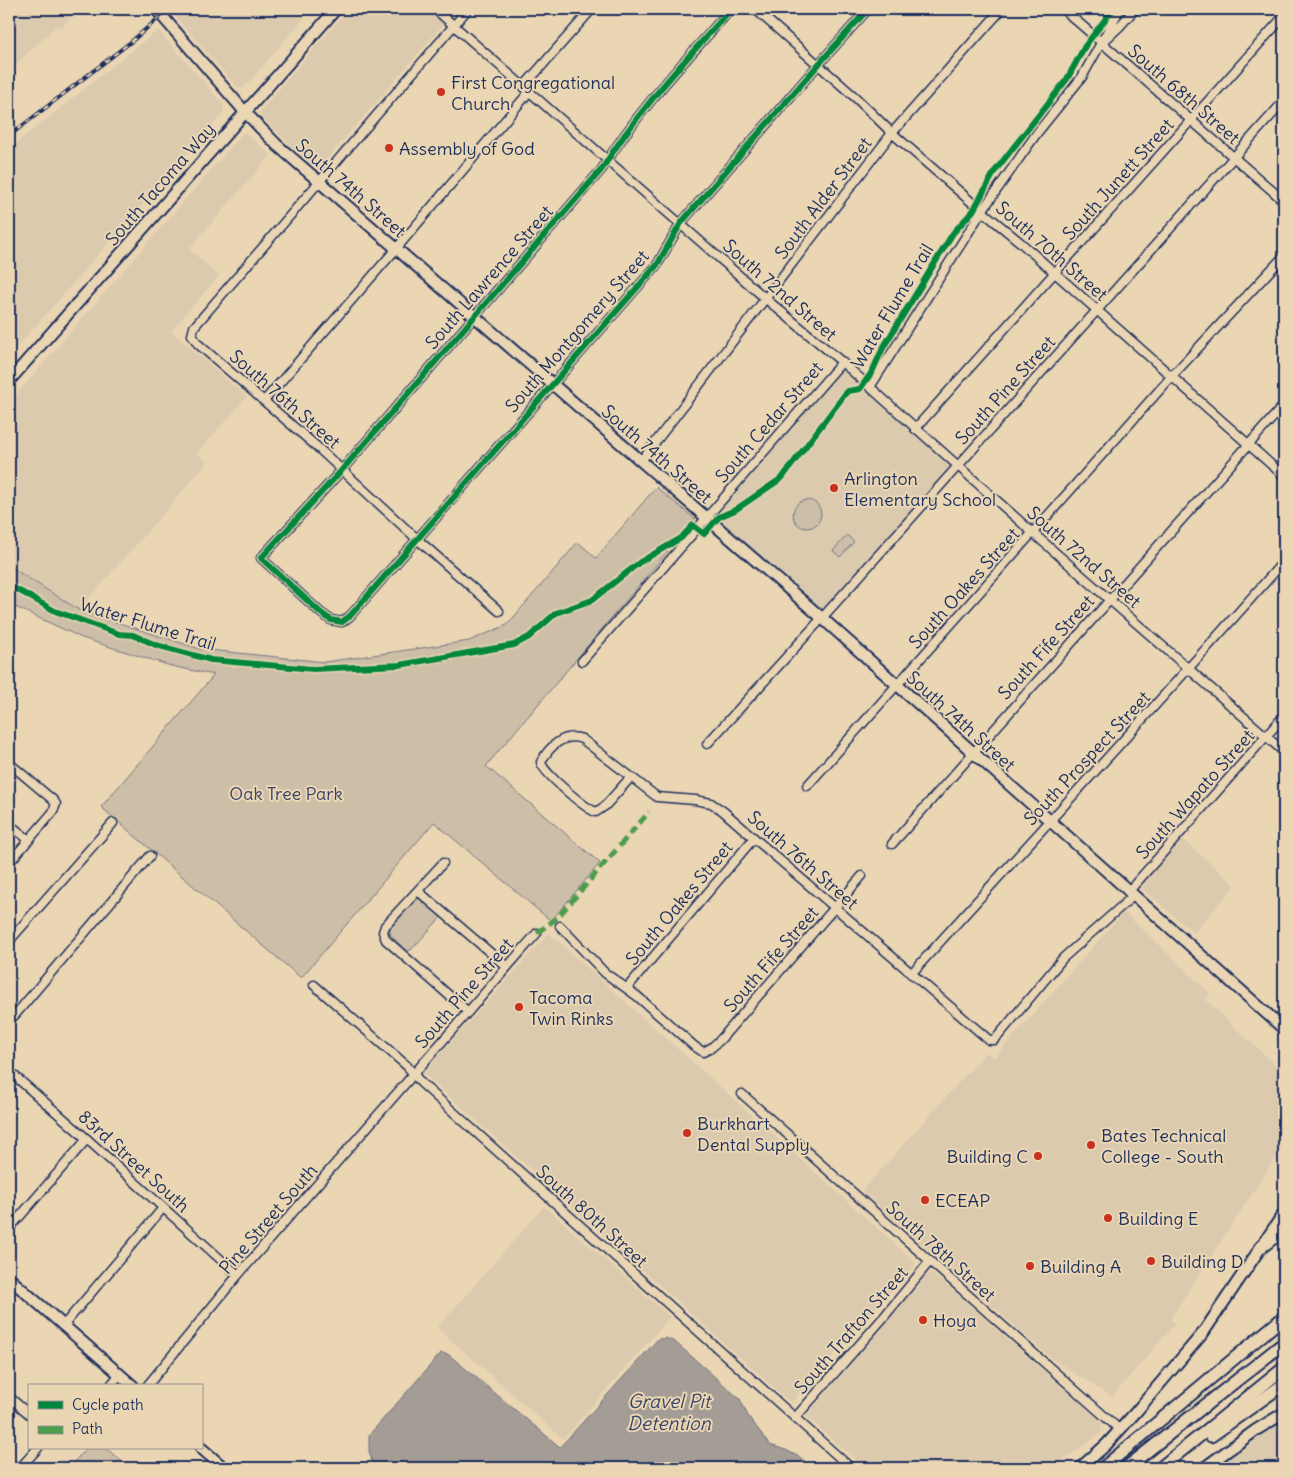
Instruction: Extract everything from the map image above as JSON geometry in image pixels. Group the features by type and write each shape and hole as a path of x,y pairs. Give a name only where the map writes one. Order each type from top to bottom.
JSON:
{"highway":[{"path":"1260,1248 1284,1230"},
{"path":"1103,1468 1284,1317"},
{"path":"1126,1468 1284,1343"},
{"path":"1160,1468 1284,1368"},
{"path":"1164,1468 1284,1384"}],"main road":[{"name":"South 74th Street","path":"156,9 245,112 277,145 822,618 1284,1029"},
{"name":"South Tacoma Way","path":"9,381 336,9"},
{"path":"1080,1468 1120,1430 1203,1333 1284,1213"},
{"path":"9,1278 131,1384"},
{"path":"1204,1468 1256,1430 1284,1414"},
{"path":"202,1449 224,1468"}],"street":[{"name":"South 72nd Street","path":"435,9 842,362 915,429 1284,752"},
{"path":"318,182 468,9"},
{"path":"264,400 396,249 592,9"},
{"name":"South Lawrence Street","path":"342,622 331,620 321,613 261,558 341,471 602,169 615,147 649,104 731,9"},
{"name":"South 70th Street","path":"755,9 892,132 1284,476"},
{"name":"South Montgomery Street","path":"342,622 350,616 656,265 681,223 868,9"},
{"name":"South Alder Street","path":"641,461 892,132 1002,9"},
{"name":"South 68th Street","path":"1063,9 1284,201"},
{"path":"870,387 982,211 1037,133 1082,77 1120,9"},
{"path":"1102,42 1135,9"},
{"name":"South Junett Street","path":"915,429 1284,16"},
{"name":"South Pine Street","path":"707,744 1284,101"},
{"name":"South 76th Street","path":"318,182 194,327 192,335 198,344 316,446 341,471 499,611"},
{"name":"South Oakes Street","path":"807,786 1172,376 1284,256"},
{"name":"South Cedar Street","path":"582,661 842,362"},
{"name":"South Fife Street","path":"892,844 1284,405"},
{"name":"South Prospect Street","path":"911,974 1189,669 1284,561"},
{"name":"South Wapato Street","path":"994,1040 1063,958 1131,894 1284,716"},
{"name":"South 76th Street","path":"630,778 605,806 596,812 585,807 540,765 542,760 558,742 564,738 576,737 657,797 711,803 986,1038 994,1040"},
{"path":"9,763 54,800 56,804 52,812 9,863"},
{"path":"9,941 113,823"},
{"path":"9,824 29,840"},
{"name":"South Oakes Street","path":"627,988 754,838"},
{"path":"9,1020 150,856"},
{"path":"443,863 385,926 383,932 386,940 468,1012"},
{"name":"South Fife Street","path":"627,988 700,1051 708,1050 721,1039 862,876"},
{"path":"418,891 507,967"},
{"path":"560,926 605,973 627,988"},
{"name":"South Pine Street","path":"413,1074 537,933"},
{"name":"South 80th Street","path":"314,985 407,1066 432,1093 851,1468"},
{"name":"83rd Street South","path":"9,1072 87,1139 238,1275"},
{"name":"Pine Street South","path":"149,1384 238,1275 413,1074"},
{"name":"South 78th Street","path":"742,1094 1120,1430"},
{"path":"9,1229 87,1139"},
{"path":"63,1326 163,1208"},
{"name":"South Trafton Street","path":"795,1418 930,1262"},
{"path":"112,1384 120,1374"},
{"path":"9,1397 28,1413"},
{"path":"20,1468 36,1450"}],"shaded area":[{"path":"9,9 77,9 62,27 56,26 9,71"},
{"path":"181,9 312,9 245,87 239,89 174,15"},
{"path":"348,9 426,9 444,24 318,169 260,115 262,109"},
{"path":"158,30 223,104 224,112 9,356 9,149"},
{"path":"244,132 271,155 189,249 219,276 171,331 247,397 197,453 208,462 79,610 9,566 9,403"},
{"name":"Arlington Elementary School","path":"842,362 958,466 822,618 713,524 712,511"},
{"path":"1181,838 1235,885 1194,933 1139,886"},
{"name":"Bates Technical College - South","path":"1124,912 1210,993 1206,1000 1284,1073 1284,1131 1275,1159 1170,1319 1175,1324 1112,1397 1051,1358 862,1191 986,1052 994,1058"},
{"path":"549,933 916,1263 791,1403 423,1073"},
{"path":"544,1206 670,1317 563,1439 437,1328"},
{"path":"929,1273 934,1274 1099,1420 1102,1425 1101,1433 1052,1468 865,1468 806,1416"},
{"path":"1284,1413 1284,1468 1204,1468"}],"green space":[{"name":"Oak Tree Park","path":"656,487 695,519 486,766 600,863 551,921 434,822 301,978 101,807 214,675 171,666 82,638 9,604 9,566 79,610 200,649 325,662 469,641 507,625 578,542 596,558"},
{"path":"807,500 817,504 821,514 817,524 807,528 797,524 793,514 797,504"},
{"path":"847,535 854,542 840,557 833,551"},
{"path":"421,897 443,915 411,950 407,951 392,937 389,930 415,900"},
{"path":"84,1450 108,1450 129,1468 69,1468"}],"water":[{"name":"Gravel Pit Detention","path":"666,1338 675,1342 740,1399 748,1416 770,1445 786,1450 801,1458 813,1468 374,1468 369,1451 369,1435 441,1353 449,1355 560,1447 658,1339"}],"railway":[{"path":"9,136 132,41 169,9"}],"marked path":[{"path":"537,933 557,918 649,812"}],"cycle path":[{"path":"731,9 647,106 602,169 341,471 261,558 331,620 342,622 350,616 657,265 681,223 868,9"},
{"name":"Water Flume Trail","path":"9,585 55,611 119,634 133,635 156,645 211,660 313,669 399,665 514,645 529,637 556,613 592,600 640,562 681,538 693,525 704,534 719,517 735,510 782,478 845,394 848,391 860,389 872,372 883,348 953,233 973,211 995,171 1067,79 1085,46 1115,9"}],"place":[{"name":"First Congregational Church","path":"441,92"},
{"name":"Assembly of God","path":"389,148"},
{"name":"Arlington Elementary School","path":"834,488"},
{"name":"Tacoma Twin Rinks","path":"519,1007"},
{"name":"Burkhart Dental Supply","path":"687,1133"},
{"name":"Bates Technical College - South","path":"1091,1145"},
{"name":"Building C","path":"1038,1156"},
{"name":"ECEAP","path":"925,1200"},
{"name":"Building E","path":"1108,1218"},
{"name":"Building D","path":"1151,1261"},
{"name":"Building A","path":"1030,1266"},
{"name":"Hoya","path":"923,1320"}]}
